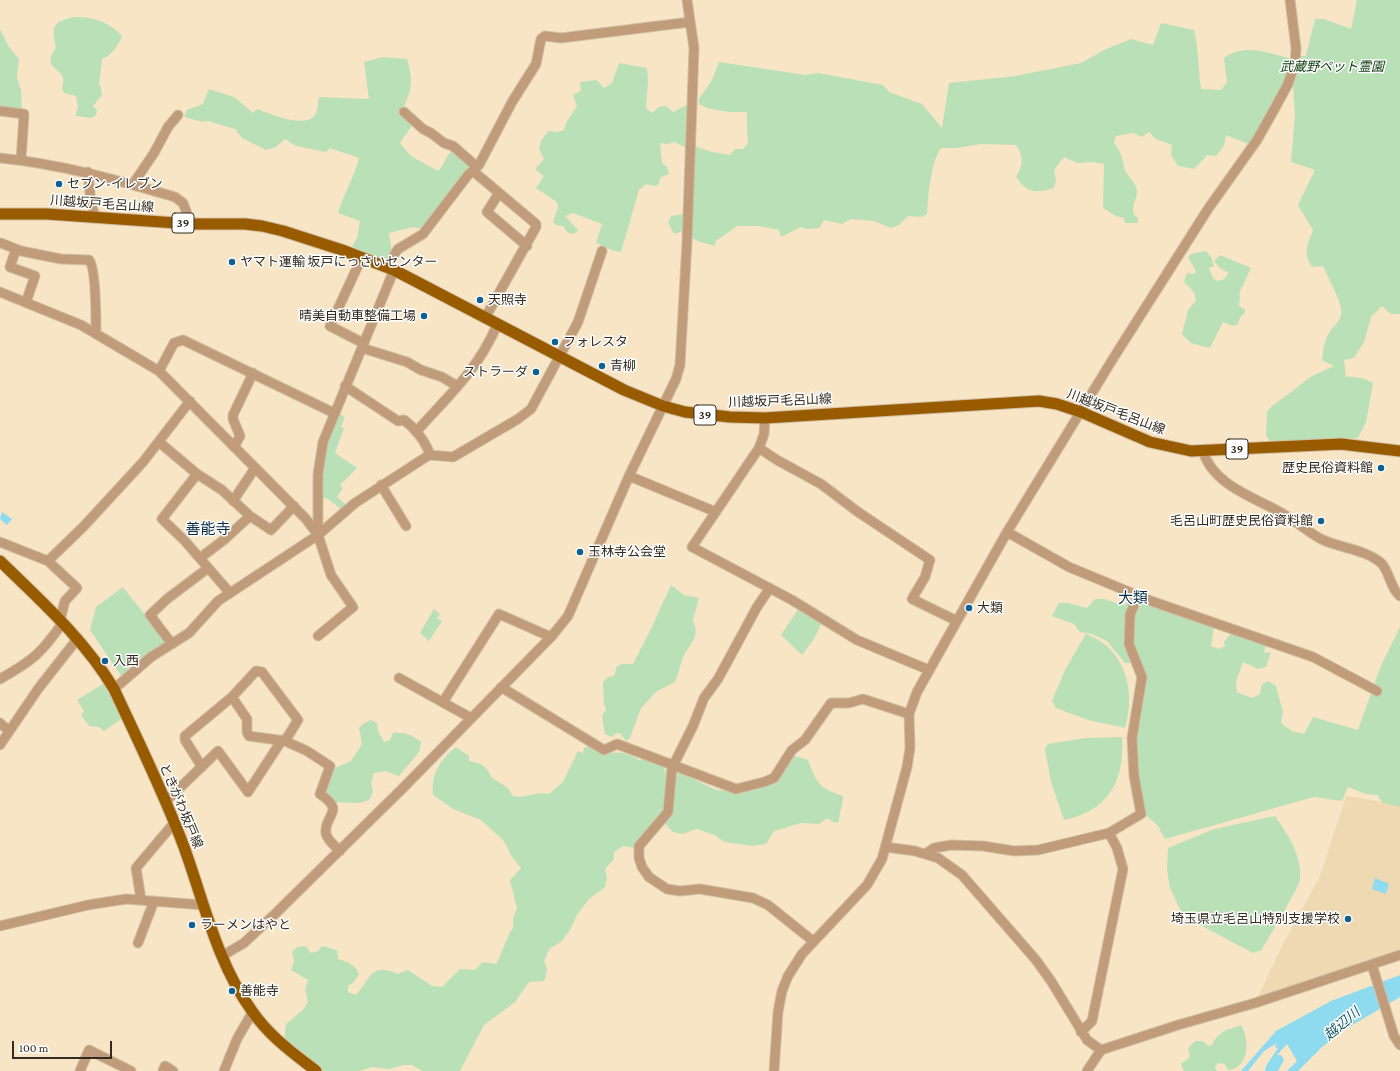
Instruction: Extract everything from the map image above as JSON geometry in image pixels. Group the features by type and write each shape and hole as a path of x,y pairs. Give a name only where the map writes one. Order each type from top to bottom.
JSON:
{"main road":[{"name":"川越坂戸毛呂山線","path":"0,214 47,214 190,224 262,226 303,237 362,257 390,269 624,390 663,406 714,416 765,418 1032,401 1057,404 1081,412 1150,442 1173,448 1203,451 1341,444 1400,451"},
{"name":"ときがわ坂戸線","path":"0,561 78,638 114,689 174,823 222,956 234,982 252,1012 282,1045 316,1071"}],"street":[{"path":"222,956 244,943 340,851 551,637 568,616 629,476 663,406 680,365 684,312 694,48 687,0"},
{"path":"774,1071 778,1012 783,987 794,964 813,941 871,880 882,859 910,754 909,714 914,698 1008,532 1081,412 1208,209 1257,140 1288,84 1295,63 1296,48 1290,0"},
{"path":"318,535 320,453 334,413 363,346 398,249 423,234 468,175 475,169 516,96 536,64 541,39 545,36 561,38 690,22"},
{"path":"0,111 24,114 21,160"},
{"path":"404,112 423,129 444,143 453,146 498,193 536,224 527,246 485,318"},
{"path":"133,184 154,153 168,127 178,115"},
{"path":"0,158 21,160 88,172 133,184 180,200 186,208 190,224"},
{"path":"88,172 91,204 96,218"},
{"path":"498,193 487,212 527,246"},
{"path":"1,243 16,249 61,259 89,260 92,263 96,333"},
{"path":"16,249 10,267 35,276 26,302"},
{"path":"114,689 151,657 189,633 218,601 318,535 355,503 430,455 453,457 522,417 531,409 560,358 581,315 602,251"},
{"path":"362,257 330,326 363,346 407,362 421,370 442,377 457,386"},
{"path":"0,294 26,302 72,320 159,371 294,506 318,535 331,575 353,607 318,636"},
{"path":"416,432 457,386 466,379 482,356 497,325"},
{"path":"159,371 174,343 183,340 334,413"},
{"path":"234,447 240,436 233,419 234,415 253,373"},
{"path":"346,386 398,421 404,420 416,432 428,449 430,455"},
{"path":"48,561 84,526 159,442 176,416 190,401"},
{"path":"765,418 764,434 759,448 692,548 770,588 857,640 929,670"},
{"path":"159,442 197,474 222,490 250,516 271,530 294,506"},
{"path":"759,448 777,460 822,484 858,512 930,560 925,577 912,599 957,621"},
{"path":"1203,451 1206,460 1218,474 1238,490 1263,502 1319,538 1365,554 1380,563 1392,586 1400,596"},
{"path":"233,501 255,468"},
{"path":"197,474 162,519 184,540 230,593"},
{"path":"629,476 716,512"},
{"path":"382,485 406,526"},
{"path":"200,558 225,539 250,516"},
{"path":"1008,532 1069,567 1138,595 1314,657 1377,691"},
{"path":"0,542 48,561 76,588 66,601 62,621 43,650 24,665 0,679"},
{"path":"172,644 150,615 167,599 208,568"},
{"path":"770,588 757,607 718,679 704,698 672,768 668,812 639,846 639,858 642,867 649,876 667,889 680,890 700,888 753,898 768,905 813,941"},
{"path":"925,854 934,848 957,845 983,846 1026,852 1109,833 1141,814 1134,776 1132,738 1142,677 1130,644 1130,615 1138,595"},
{"path":"443,702 499,614 551,637"},
{"path":"0,745 38,689 78,638"},
{"path":"165,802 202,767 218,751 248,792 298,720 262,672 256,671 232,697 185,736 185,740 202,767"},
{"path":"400,678 471,718"},
{"path":"501,688 604,750 617,744 736,789 774,778 792,750 805,740 831,703 850,703 862,699 909,714"},
{"path":"232,697 247,719 247,735 283,741 307,751 330,766 320,794 330,800 333,805 333,813 326,828 326,835 340,851"},
{"path":"0,723 9,731"},
{"path":"141,899 136,868 174,823"},
{"path":"1081,1032 1092,1021 1123,869 1117,848 1109,833"},
{"path":"886,847 925,854 938,858 952,867 972,885 1036,960 1051,981 1081,1032 1090,1043 1101,1050"},
{"path":"0,926 104,902 126,899 204,905"},
{"path":"138,943 154,901"},
{"path":"1087,1071 1101,1050 1178,1025 1255,1003 1400,955"},
{"path":"1372,965 1394,1036 1400,1045"},
{"path":"224,1071 237,1039 252,1012"},
{"path":"80,1071 90,1050 131,1071"},
{"path":"163,1071 166,1066 173,1071"}],"shaded area":[{"name":"埼玉県立毛呂山特別支援学校","path":"1346,796 1400,805 1400,950 1258,997 1283,944 1320,876"}],"green space":[{"name":"武蔵野ペット霊園","path":"1357,0 1400,0 1400,314 1391,314 1382,306 1371,317 1364,342 1354,358 1344,360 1346,377 1360,378 1373,383 1366,422 1358,438 1272,443 1266,436 1267,412 1271,407 1312,376 1334,366 1322,360 1327,336 1341,315 1338,298 1323,266 1312,267 1307,253 1313,230 1298,205 1315,170 1291,162 1295,116 1293,84 1298,72 1301,56 1306,56 1315,19 1324,19 1351,29"},
{"path":"73,17 100,21 112,27 122,36 114,50 102,59 99,84 102,95 93,106 97,110 96,115 92,118 75,116 78,108 76,96 64,93 62,88 64,81 62,76 52,65 51,61 51,55 56,48 54,35 55,27 60,21"},
{"path":"1161,23 1194,30 1197,45 1201,89 1221,90 1227,82 1224,58 1232,53 1256,50 1289,58 1284,87 1251,145 1226,135 1224,146 1216,156 1207,155 1194,169 1178,166 1171,155 1172,145 1156,139 1149,132 1142,137 1133,133 1116,136 1114,143 1121,154 1126,172 1134,183 1137,191 1133,209 1138,218 1138,223 1125,223 1124,218 1116,216 1103,208 1104,164 1092,162 1077,163 1064,157 1054,170 1056,180 1054,188 1042,191 1031,190 1023,185 1016,176 1019,172 1022,160 1016,145 981,144 957,148 941,148 932,170 927,214 921,217 908,216 899,225 891,228 874,221 851,219 842,224 824,220 819,228 807,229 801,227 781,237 779,230 759,226 737,226 716,241 715,246 697,241 683,231 674,234 668,222 671,216 684,214 686,148 675,142 667,144 660,143 662,163 667,167 669,174 661,177 658,185 653,186 646,184 639,190 621,252 614,251 596,243 602,224 573,213 565,216 578,230 574,234 567,232 563,226 556,225 553,222 558,207 557,202 536,188 544,176 537,171 536,168 544,159 539,149 541,141 548,131 558,132 564,130 566,123 577,106 573,95 581,91 580,82 597,80 604,88 612,83 619,63 647,68 648,82 646,108 652,113 659,107 666,106 673,112 689,104 694,141 697,147 712,152 730,155 735,149 743,149 748,143 747,112 728,112 707,108 699,104 699,99 712,80 719,62 806,75 818,73 883,85 889,92 922,104 942,128 949,83 1015,76 1081,63 1104,50 1131,39 1153,45"},
{"path":"0,29 9,47 19,59 17,77 21,91 22,109 0,106"},
{"path":"383,57 407,59 411,75 411,87 400,114 413,124 400,143 411,156 438,171 452,151 472,169 423,229 413,227 389,233 392,252 388,262 352,247 357,238 360,221 338,213 359,158 330,148 326,152 296,146 285,139 276,147 266,150 242,138 235,129 208,121 203,122 184,117 187,110 203,104 209,89 234,97 253,113 257,109 287,119 303,121 314,116 318,107 319,97 369,99 364,62"},
{"path":"1206,251 1211,257 1214,266 1209,268 1213,278 1217,281 1223,280 1229,273 1221,269 1214,261 1220,255 1251,268 1239,294 1239,306 1245,310 1244,314 1241,316 1237,325 1232,326 1223,322 1210,348 1191,343 1182,334 1188,310 1196,301 1194,292 1184,282 1187,273 1195,274 1196,271 1188,257 1191,254"},
{"path":"337,413 345,417 341,427 344,428 335,453 357,468 340,485 343,488 337,497 346,505 341,509 328,499 321,497 323,456"},
{"path":"671,585 684,595 699,598 693,620 696,632 695,636 685,653 675,682 657,691 641,708 630,738 626,741 621,734 616,733 612,737 605,734 602,716 606,709 604,704 603,682 608,677 614,676 617,666 623,664 633,664"},
{"path":"123,587 167,643 122,677 90,630 96,607"},
{"path":"1129,597 1214,626 1211,646 1219,649 1225,646 1224,642 1232,632 1266,644 1264,653 1271,652 1266,667 1258,669 1243,662 1236,682 1237,692 1252,698 1260,694 1262,684 1268,681 1276,686 1283,712 1281,723 1292,731 1304,734 1313,717 1358,730 1380,668 1400,627 1400,807 1383,803 1377,795 1366,794 1348,787 1342,801 1314,797 1165,839 1158,826 1146,815 1138,785 1136,755 1137,731 1142,705 1136,675 1131,663 1125,663 1107,641 1092,634 1080,632 1074,624 1052,616 1059,603 1068,603 1087,608 1095,599 1100,599 1125,605"},
{"path":"799,608 822,622 814,639 802,655 781,635"},
{"path":"434,609 440,614 437,618 442,621 429,641 420,633"},
{"path":"1086,634 1100,641 1111,650 1125,673 1129,700 1125,728 1088,720 1056,708 1052,701 1065,670"},
{"path":"106,682 123,718 104,731 99,727 89,726 81,715 84,711 77,700"},
{"path":"371,720 377,723 378,731 384,742 390,740 393,733 408,734 421,742 419,752 399,776 386,771 374,773 371,783 373,792 369,800 360,803 335,802 324,792 327,780 335,768 351,761 362,744 359,728 364,723"},
{"path":"1122,737 1121,767 1117,780 1111,791 1103,801 1092,809 1080,816 1064,820 1051,782 1045,749 1048,744 1085,738"},
{"path":"589,746 597,747 605,753 623,753 631,755 639,760 645,759 663,765 665,772 677,771 716,790 737,792 755,790 772,783 792,755 808,760 820,784 829,791 843,796 839,822 835,823 827,818 819,824 801,823 774,831 766,844 752,846 725,842 714,835 697,829 682,834 673,832 664,823 657,830 641,840 634,848 623,846 614,852 614,859 605,869 607,879 605,887 589,899 577,915 570,930 561,942 549,949 544,962 547,971 544,981 529,982 515,1002 484,1025 460,1071 422,1071 412,1065 403,1065 390,1069 372,1067 359,1071 322,1071 284,1042 286,1024 303,1010 308,1002 305,990 308,980 291,970 294,961 292,952 297,947 306,946 311,953 318,951 322,946 337,950 338,959 351,964 359,974 354,982 348,986 348,992 356,995 372,973 377,971 389,971 398,974 408,970 432,986 442,987 460,969 475,970 483,962 496,964 513,928 513,919 517,908 510,880 521,868 512,857 504,841 481,820 453,809 433,795 435,774 441,762 450,752 456,747 469,756 469,761 480,764 486,768 491,777 508,788 513,796 523,797 539,793 549,794 563,782 578,751 583,753 584,748"},
{"path":"1275,816 1285,830 1293,846 1299,862 1300,879 1262,950 1253,953 1183,916 1170,888 1167,870 1168,848 1214,829"},
{"path":"1241,1025 1245,1035 1246,1053 1244,1059 1237,1067 1228,1070 1225,1064 1218,1063 1215,1067 1217,1071 1184,1071 1181,1064 1190,1057 1188,1048 1195,1041 1203,1041 1209,1046 1212,1045 1221,1033"}],"water":[{"path":"2,512 12,519 7,525 0,519"},
{"path":"1375,878 1389,884 1386,894 1372,889"},
{"name":"越辺川","path":"1400,975 1400,997 1332,1037 1330,1041 1298,1071 1287,1071 1297,1061 1287,1044 1277,1055 1281,1055 1284,1060 1278,1071 1265,1071 1266,1066 1278,1048 1275,1047 1277,1043 1264,1051 1248,1071 1241,1071 1276,1031 1331,1001"}],"place":[{"name":"セブン-イレブン","path":"59,184"},
{"name":"ヤマト運輸 坂戸にっさいセンター","path":"232,262"},
{"name":"天照寺","path":"480,300"},
{"name":"晴美自動車整備工場","path":"424,316"},
{"name":"フォレスタ","path":"555,342"},
{"name":"青柳","path":"602,366"},
{"name":"ストラーダ","path":"536,372"},
{"name":"歴史民俗資料館","path":"1381,468"},
{"name":"毛呂山町歴史民俗資料館","path":"1321,521"},
{"name":"玉林寺公会堂","path":"580,552"},
{"name":"大類","path":"969,608"},
{"name":"入西","path":"105,661"},
{"name":"埼玉県立毛呂山特別支援学校","path":"1348,919"},
{"name":"ラーメンはやと","path":"192,925"},
{"name":"善能寺","path":"232,991"}],"district":[{"name":"善能寺","path":"208,529"},
{"name":"大類","path":"1133,598"}]}
